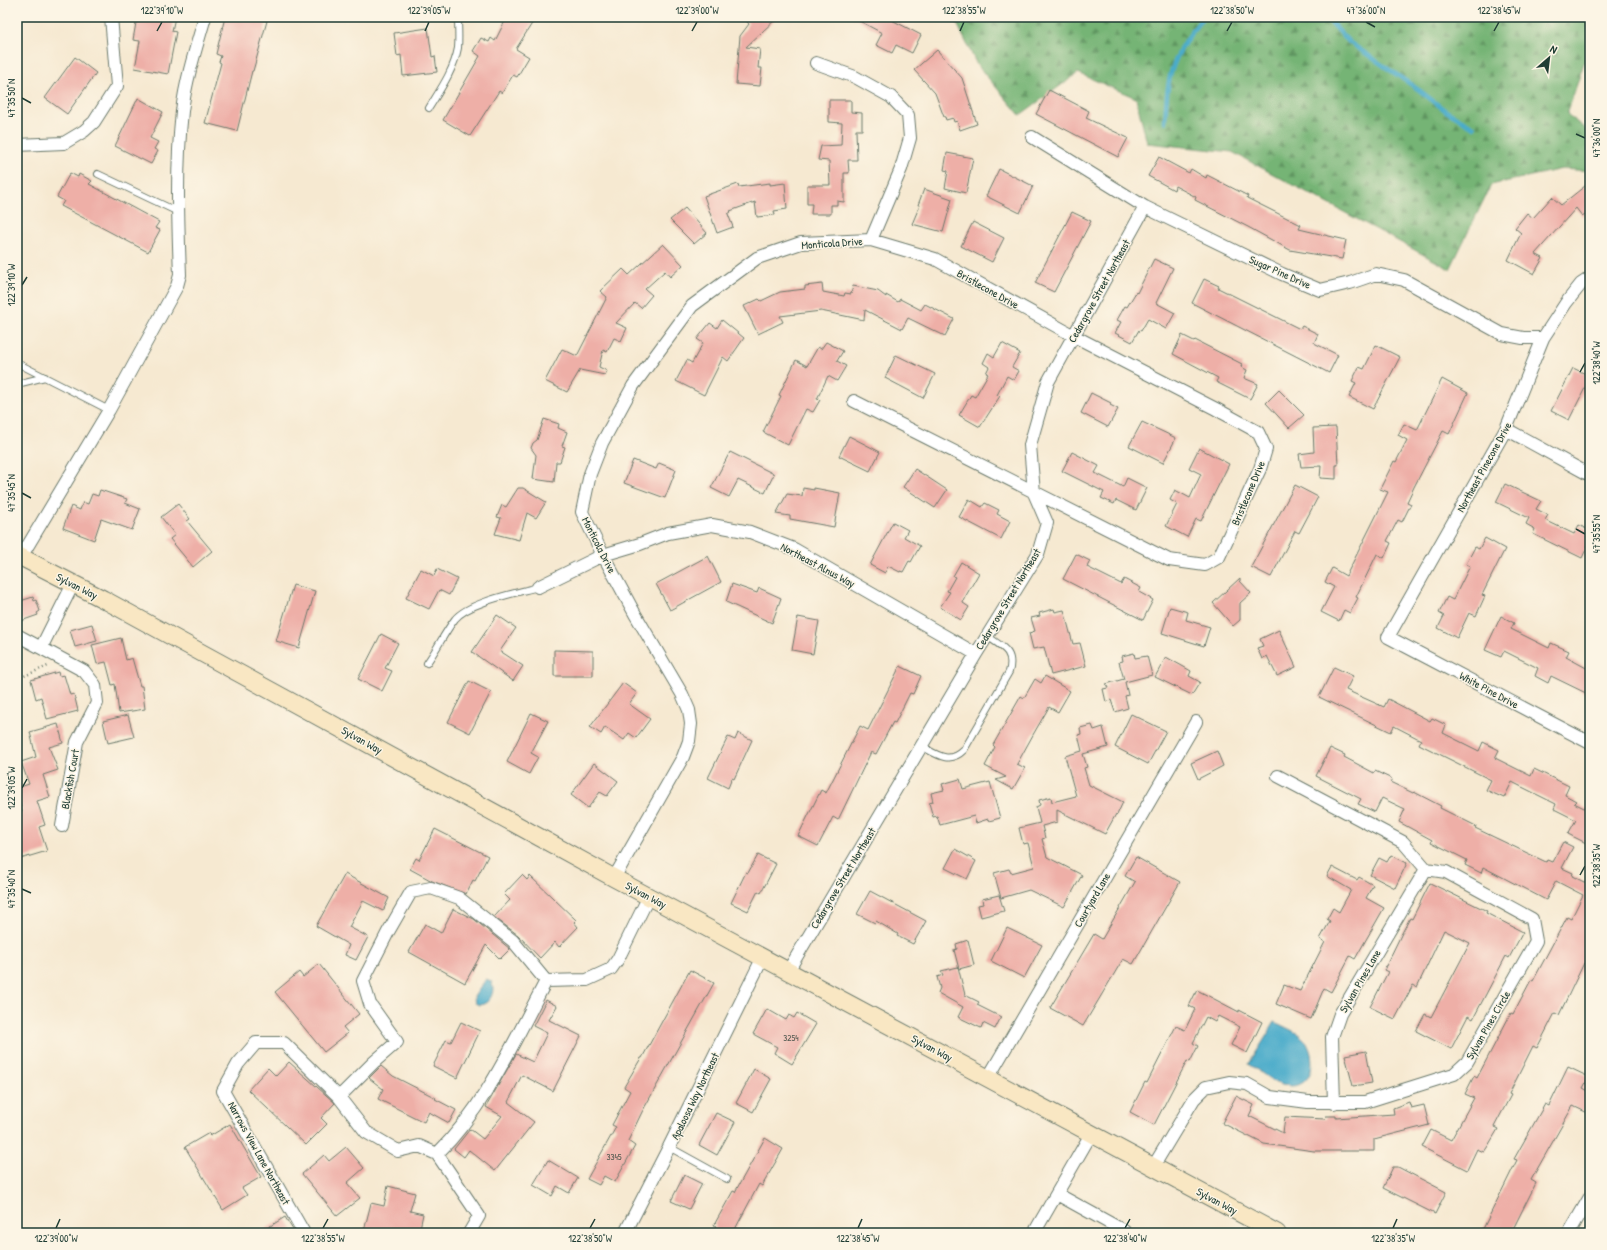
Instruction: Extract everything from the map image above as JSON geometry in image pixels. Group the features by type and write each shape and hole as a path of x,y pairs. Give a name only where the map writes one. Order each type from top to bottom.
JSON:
{"main road":[{"name":"Sylvan Way","path":"19,556 614,878 1277,1233"}],"street":[{"path":"17,145 64,142 84,131 94,122 117,86 112,17"},
{"path":"19,556 109,410 177,286 180,275 178,165 182,110 189,74 205,17"},
{"path":"816,63 855,77 891,97 908,115 910,138 901,169 871,240"},
{"name":"Sugar Pine Drive","path":"1032,136 1145,207 1282,274 1320,290 1350,283 1376,274 1404,280 1502,334 1523,338 1543,338"},
{"name":"Cedargrove Street Northeast","path":"788,971 976,654 1038,554 1046,523 1034,493 1030,445 1048,382 1145,207"},
{"name":"Bristlecone Drive","path":"854,401 1169,560 1205,565 1219,557 1260,469 1266,449 1258,432 1074,336 935,259 871,240"},
{"name":"Monticola Drive","path":"614,878 683,757 689,741 691,724 689,710 682,694 635,614 582,512 590,474 602,443 633,386 692,306 757,258 801,243 871,240"},
{"name":"Northeast Pinecone Drive","path":"1388,637 1506,429 1543,338 1577,288 1590,278"},
{"path":"1506,429 1590,475"},
{"name":"Northeast Alnus Way","path":"538,587 603,555 640,544 668,533 712,525 750,532 794,549 976,654"},
{"path":"41,648 73,584"},
{"name":"Blackfish Court","path":"17,636 84,671 95,686 97,703 76,742 62,826"},
{"name":"White Pine Drive","path":"1388,637 1590,743"},
{"name":"Courtyard Lane","path":"988,1078 1196,722"},
{"path":"1278,776 1403,842 1426,869"},
{"name":"Sylvan Pines Lane","path":"1334,1103 1332,1037 1340,1014 1426,869"},
{"name":"Sylvan Pines Circle","path":"1153,1167 1194,1099 1206,1087 1235,1082 1247,1084 1270,1096 1308,1102 1365,1102 1454,1074 1467,1062 1536,941 1532,920 1446,872 1426,869"},
{"path":"339,1097 374,1062 397,1042 370,1004 363,981 388,932 411,892 431,888 459,898 513,941 546,981"},
{"path":"546,981 587,980 611,969 618,958 648,896"},
{"name":"Apaloosa Way Northeast","path":"625,1233 670,1147 763,957"},
{"path":"469,1233 479,1216 436,1154 454,1137 493,1081 546,981"},
{"name":"Narrows View Lane Northeast","path":"304,1233 223,1091 238,1064 256,1043 284,1043 339,1097 366,1132 398,1151 419,1146 436,1154"},
{"path":"1034,1233 1091,1134"},
{"path":"1056,1194 1124,1231"},
{"path":"1569,1233 1590,1196"}],"lane":[{"path":"429,108 444,83 455,59 458,49 458,17"},
{"path":"98,174 178,212"},
{"path":"17,363 109,410"},
{"path":"17,384 45,378"},
{"path":"427,663 456,618 466,609 489,600 538,587"},
{"path":"921,746 940,756 950,758 958,756 964,750 1009,672 1011,664 1007,651 987,636"},
{"path":"670,1147 727,1179"}],"path":[{"path":"17,679 48,666 50,663"}],"green space":[{"path":"954,17 1590,17 1590,45 1567,114 1590,133 1590,171 1562,169 1491,185 1450,269 1232,152 1147,143 1136,98 1078,73 1020,115 977,65"}],"water":[{"path":"486,979 491,981 493,992 492,996 487,1002 480,1005 475,1003 474,997"},
{"path":"1275,1022 1298,1034 1304,1039 1311,1053 1312,1061 1309,1076 1305,1081 1298,1085 1281,1085 1249,1064"}],"building":[{"path":"137,17 175,17 172,31 176,32 168,74 135,68 140,41 133,40"},
{"path":"225,17 255,17 267,21 252,71 237,131 205,123 221,63 219,62 221,56 216,54"},
{"path":"507,17 536,17 516,49 529,57 517,77 513,75 502,93 499,91 470,136 443,120 480,56 473,51 481,38 489,42 491,38 495,41"},
{"path":"743,17 778,17 746,47 760,49 758,68 762,68 760,86 736,84 740,36 749,24"},
{"path":"852,17 886,17 921,35 912,53 896,45 892,53 876,45 882,33"},
{"path":"428,28 432,57 435,56 437,72 403,76 401,55 397,56 394,33"},
{"path":"937,50 962,78 977,124 960,130 957,121 954,122 953,118 946,120 935,93 914,70"},
{"path":"75,57 96,73 67,114 45,98"},
{"path":"1049,90 1089,111 1086,118 1128,138 1118,157 1036,114"},
{"path":"138,98 163,112 150,138 158,142 154,149 158,151 151,164 115,146"},
{"path":"829,100 851,100 851,112 862,113 862,130 856,130 857,160 848,160 849,173 844,173 844,202 837,201 837,205 831,205 831,214 811,214 812,204 807,204 807,185 830,185 829,161 818,160 821,146 841,145 842,123 829,122"},
{"path":"947,153 973,158 966,193 945,188 948,171 944,170"},
{"path":"1159,157 1189,173 1191,169 1206,178 1207,175 1248,196 1247,198 1301,225 1299,229 1346,240 1342,259 1290,250 1195,200 1196,197 1175,186 1174,190 1148,176"},
{"path":"999,169 1033,186 1020,213 986,196"},
{"path":"70,173 78,177 79,174 92,181 89,184 159,222 155,228 160,230 148,252 61,206 64,201 57,197"},
{"path":"1590,182 1590,211 1582,216 1576,208 1535,254 1543,258 1534,274 1508,260 1521,233 1515,228 1527,213 1533,218 1552,197 1561,205"},
{"path":"770,183 770,185 785,183 787,209 774,211 775,215 757,217 755,202 730,211 731,212 728,214 733,227 717,233 704,196 738,184 739,187"},
{"path":"924,189 952,199 943,232 912,224 920,205 918,205"},
{"path":"685,208 707,233 694,244 670,220"},
{"path":"1072,212 1091,221 1054,292 1035,283"},
{"path":"973,222 1004,238 992,262 961,246"},
{"path":"663,244 683,265 670,277 665,271 645,289 652,295 641,308 635,303 616,323 627,328 621,341 614,338 607,352 603,350 599,367 607,371 605,375 580,370 567,392 545,381 562,349 577,356 607,297 600,291 623,269 629,275"},
{"path":"1154,259 1173,268 1156,303 1175,313 1166,329 1148,319 1132,342 1115,333 1121,322 1117,320 1125,306 1127,307 1136,292 1137,293"},
{"path":"1204,279 1219,286 1218,288 1300,329 1302,326 1318,334 1314,343 1338,355 1329,373 1192,303"},
{"path":"822,284 823,292 844,296 845,293 851,294 853,286 878,291 886,297 886,295 898,302 900,299 921,310 925,304 954,319 945,336 908,318 902,329 865,310 864,320 821,311 780,316 783,322 758,334 744,306 759,299 761,301 780,292 805,289 805,286"},
{"path":"722,320 744,338 728,361 723,357 704,395 676,381 687,360 692,363 703,343 697,339 710,323 717,328"},
{"path":"1182,335 1242,364 1241,367 1247,370 1244,378 1258,384 1250,399 1216,382 1218,378 1173,354"},
{"path":"826,342 843,351 837,361 846,366 837,381 828,376 817,399 820,400 813,412 806,409 788,445 763,432 781,396 779,395 796,360 807,366 818,347 821,349"},
{"path":"1002,343 1020,353 1012,367 1019,371 1014,380 1007,376 997,395 1000,396 980,427 959,415 971,395 975,397 988,374 986,373 989,367 983,363 988,353 994,357"},
{"path":"1376,345 1400,357 1373,409 1349,397 1356,383 1352,381 1359,367 1364,369"},
{"path":"896,355 935,374 923,398 885,378"},
{"path":"1573,368 1590,376 1590,378 1569,420 1551,411"},
{"path":"1442,379 1468,393 1449,434 1443,431 1414,487 1407,502 1411,504 1402,522 1398,520 1387,541 1391,543 1384,558 1377,554 1356,597 1358,598 1350,613 1344,610 1339,621 1321,612 1334,587 1325,582 1332,568 1346,576 1388,492 1380,489 1394,461 1396,462 1407,440 1398,435 1404,424 1417,430"},
{"path":"1279,390 1304,415 1289,428 1266,403"},
{"path":"1091,393 1111,403 1110,405 1118,409 1108,427 1081,413"},
{"path":"544,419 559,424 558,428 567,432 562,446 565,447 560,462 556,462 554,482 533,479 536,455 531,448 533,443 537,440"},
{"path":"1142,422 1176,438 1163,463 1129,446"},
{"path":"1336,427 1338,465 1336,465 1336,479 1320,478 1321,466 1301,467 1299,454 1314,452 1313,428"},
{"path":"849,436 880,452 870,471 839,456"},
{"path":"1199,448 1229,464 1201,521 1196,519 1187,537 1166,526 1177,504 1170,500 1175,490 1190,498 1201,474 1189,468"},
{"path":"730,452 774,474 765,493 738,480 729,497 711,488"},
{"path":"1072,452 1099,466 1095,473 1123,487 1127,478 1147,488 1136,510 1116,500 1114,504 1101,498 1104,492 1062,471"},
{"path":"633,460 656,469 659,463 676,470 665,498 624,483"},
{"path":"915,469 947,490 935,508 903,487"},
{"path":"1505,484 1541,501 1536,509 1548,515 1545,520 1574,534 1579,525 1590,531 1590,541 1582,558 1533,534 1535,529 1526,524 1529,518 1496,502"},
{"path":"1295,485 1318,497 1299,533 1295,531 1271,577 1251,567"},
{"path":"518,488 523,488 546,502 536,518 527,513 519,540 495,534 501,518 497,517 502,505 506,507"},
{"path":"803,488 814,490 814,488 840,493 834,527 790,519 790,516 776,514 787,494 802,496"},
{"path":"100,490 127,499 125,503 140,509 132,530 101,519 94,540 63,528 71,506 80,510 83,502 88,504 92,494 98,496"},
{"path":"969,499 982,507 985,503 999,510 997,514 1010,521 1001,539 959,517"},
{"path":"178,504 190,519 187,521 212,551 193,567 170,539 175,535 161,517"},
{"path":"893,522 908,530 904,537 920,546 911,562 909,561 903,572 888,566 885,573 870,565"},
{"path":"1485,538 1505,549 1482,595 1485,596 1476,616 1469,613 1457,638 1438,628 1444,616 1439,613 1447,597 1453,600 1470,566 1466,564 1475,547 1479,549"},
{"path":"1076,554 1090,561 1087,567 1121,584 1124,579 1141,588 1139,592 1153,600 1143,620 1063,579"},
{"path":"708,556 721,582 670,610 656,584"},
{"path":"961,562 979,573 964,599 963,603 969,607 961,620 940,607 950,592 947,591"},
{"path":"421,569 434,576 437,569 457,579 449,595 439,590 429,609 406,598"},
{"path":"1240,578 1240,581 1251,593 1240,603 1240,620 1233,626 1213,603"},
{"path":"732,584 757,593 759,588 781,598 772,623 726,602"},
{"path":"293,585 315,591 299,648 276,641"},
{"path":"33,597 34,601 36,600 40,611 37,613 38,615 21,621 17,609 17,602"},
{"path":"1170,607 1188,612 1186,620 1210,627 1204,646 1162,633"},
{"path":"1054,609 1055,612 1064,610 1073,644 1080,643 1086,666 1051,675 1044,647 1033,649 1029,633 1035,631 1031,618 1040,616 1039,613"},
{"path":"497,615 516,628 500,651 523,666 513,681 472,652"},
{"path":"1501,616 1514,623 1511,629 1549,648 1551,643 1569,651 1566,657 1590,670 1590,695 1551,676 1548,683 1535,676 1538,668 1504,651 1501,657 1485,650"},
{"path":"798,617 819,621 813,654 792,650"},
{"path":"92,624 97,641 75,647 70,630"},
{"path":"1279,630 1296,667 1277,676 1267,656 1262,659 1257,648 1263,646 1260,639"},
{"path":"381,634 398,643 385,668 392,671 382,691 358,679"},
{"path":"121,638 126,660 132,658 140,686 142,686 145,709 119,713 115,684 112,685 106,662 97,664 92,645"},
{"path":"554,650 593,651 593,676 554,676"},
{"path":"1134,653 1135,658 1147,656 1152,675 1125,682 1128,695 1125,696 1128,708 1115,712 1111,700 1106,702 1103,689 1108,688 1106,684 1124,679 1119,662 1123,661 1122,656"},
{"path":"1166,657 1191,671 1189,676 1200,682 1192,695 1155,677"},
{"path":"900,666 921,676 913,694 910,693 895,723 893,722 876,754 871,752 838,820 833,817 818,846 798,836 821,790 826,793 860,726 868,730"},
{"path":"1334,667 1353,676 1346,690 1384,707 1388,699 1430,721 1432,718 1446,725 1443,733 1479,751 1483,742 1499,750 1495,758 1531,776 1534,769 1569,786 1565,795 1576,801 1574,803 1590,811 1590,845 1568,834 1576,820 1554,809 1556,804 1512,782 1504,798 1486,790 1491,780 1419,744 1421,740 1394,726 1391,732 1319,697"},
{"path":"58,672 59,676 64,675 70,695 74,694 78,711 47,719 41,697 36,699 31,680"},
{"path":"1045,676 1070,691 1058,712 1049,707 1017,764 1025,768 1013,789 996,780 1006,777 985,766 995,747 993,745 1021,696 1024,698 1035,679 1041,683"},
{"path":"469,681 491,692 470,733 448,722"},
{"path":"623,683 637,693 629,704 650,719 636,738 629,733 624,740 605,727 601,734 590,727"},
{"path":"531,713 548,721 531,753 538,757 529,774 507,762"},
{"path":"1131,714 1166,731 1148,764 1115,747"},
{"path":"128,715 134,737 108,743 103,721"},
{"path":"58,724 63,743 49,747 58,770 43,775 50,797 37,801 45,825 39,827 47,851 17,860 17,813 22,811 17,794 17,788 29,784 21,762 36,757 30,732"},
{"path":"1092,725 1094,730 1103,727 1108,747 1083,754 1087,767 1084,768 1089,785 1123,802 1117,815 1116,814 1105,834 1057,810 1057,822 1042,826 1045,838 1042,839 1047,857 1082,875 1064,907 1029,890 1001,898 994,873 1009,869 1011,873 1034,867 1028,843 1023,844 1019,828 1040,823 1036,807 1040,805 1039,800 1051,797 1052,802 1076,796 1065,756 1082,751 1078,735 1081,734 1080,728"},
{"path":"738,733 752,740 734,779 732,778 728,788 708,778 728,737 735,740"},
{"path":"1330,748 1345,755 1344,757 1374,773 1375,771 1392,779 1390,782 1441,806 1440,808 1476,826 1475,828 1546,862 1547,860 1552,862 1563,842 1573,847 1562,868 1573,873 1572,876 1588,884 1590,880 1590,958 1587,964 1584,963 1559,1015 1555,1013 1537,1048 1533,1046 1509,1094 1511,1095 1494,1127 1498,1129 1484,1152 1477,1149 1467,1170 1422,1147 1431,1130 1451,1140 1474,1098 1465,1094 1474,1076 1477,1078 1511,1013 1513,1014 1531,980 1533,981 1567,917 1571,919 1583,895 1556,881 1546,900 1483,867 1481,873 1465,865 1467,860 1431,842 1432,840 1399,822 1405,809 1382,798 1375,812 1358,804 1361,799 1316,776"},
{"path":"1217,751 1223,766 1198,779 1191,763"},
{"path":"594,763 618,781 607,796 600,792 588,808 571,795"},
{"path":"960,779 963,789 990,782 1000,818 989,821 988,819 976,823 974,816 940,825 937,816 933,817 929,803 933,802 931,793 944,790 942,784"},
{"path":"435,829 488,856 475,881 473,880 466,894 432,881 410,869 416,858 419,860"},
{"path":"955,849 976,861 967,879 945,868"},
{"path":"758,855 776,864 761,893 758,891 748,911 731,903 746,872 748,873"},
{"path":"1391,855 1407,863 1395,888 1370,875 1379,858 1387,862"},
{"path":"1136,857 1180,882 1133,964 1123,959 1083,1026 1050,1008 1094,934 1102,939 1135,882 1125,876"},
{"path":"1332,867 1357,880 1359,877 1373,885 1366,898 1384,908 1355,959 1350,956 1331,992 1324,988 1311,1019 1276,1004 1284,985 1300,991 1325,942 1320,939 1330,921 1327,919 1333,908 1339,912 1351,890 1327,876"},
{"path":"345,874 389,898 383,911 363,901 349,927 368,937 356,960 345,955 349,945 316,926"},
{"path":"522,875 527,880 530,876 576,920 574,922 578,927 559,947 555,942 540,958 518,935 494,917 510,900 504,894"},
{"path":"1430,883 1487,911 1486,913 1523,932 1509,958 1506,956 1473,1019 1468,1016 1451,1049 1416,1031 1425,1014 1431,1017 1470,943 1444,930 1417,987 1413,985 1395,1019 1370,1007 1388,972 1384,970 1402,933 1410,918 1412,919"},
{"path":"870,891 926,921 913,944 897,936 898,934 876,921 875,923 857,914"},
{"path":"999,895 1004,911 981,917 978,905 983,904 982,899"},
{"path":"453,909 474,919 510,949 500,959 486,945 465,983 409,952 425,924 441,933"},
{"path":"1007,928 1042,945 1024,978 991,961"},
{"path":"968,940 974,965 959,969 954,950 957,949 956,944"},
{"path":"319,964 359,1014 343,1027 348,1033 324,1052 275,992 299,972 303,977"},
{"path":"958,967 965,995 979,1002 977,1005 1001,1017 995,1029 983,1023 981,1028 958,1017 963,1007 938,993 940,988 937,977 943,975 941,971"},
{"path":"690,970 714,983 642,1112 628,1141 635,1146 615,1182 604,1176 599,1185 587,1179 616,1127 612,1125 630,1091 624,1087 642,1058"},
{"path":"1197,990 1262,1022 1247,1053 1231,1045 1240,1027 1218,1016 1215,1022 1206,1017 1193,1043 1198,1046 1190,1062 1187,1061 1154,1125 1130,1112 1145,1082 1147,1083 1176,1026 1185,1030 1195,1009 1189,1006"},
{"path":"546,1000 557,1006 549,1020 581,1036 553,1091 522,1075 508,1102 534,1122 495,1171 469,1150 464,1157 454,1149 470,1129 483,1139 502,1116 486,1107 516,1054 533,1062 547,1033 533,1026"},
{"path":"767,1009 786,1020 789,1015 794,1018 797,1013 816,1024 792,1064 774,1053 777,1047 753,1034"},
{"path":"461,1022 480,1031 457,1078 433,1066 446,1040 451,1042"},
{"path":"1366,1051 1372,1083 1353,1086 1345,1055"},
{"path":"289,1062 335,1103 321,1118 327,1124 306,1145 248,1090 268,1068 276,1076"},
{"path":"381,1066 393,1076 456,1110 449,1123 429,1112 424,1122 378,1099 383,1089 369,1078"},
{"path":"1568,1067 1589,1077 1583,1088 1590,1092 1590,1114 1573,1106 1531,1180 1536,1183 1511,1233 1481,1233 1517,1160 1514,1159 1545,1104 1549,1106"},
{"path":"754,1069 771,1079 753,1112 736,1103"},
{"path":"1236,1096 1254,1105 1249,1116 1283,1133 1285,1117 1325,1119 1326,1116 1336,1116 1336,1118 1394,1114 1393,1108 1409,1102 1411,1108 1424,1105 1429,1125 1374,1139 1374,1151 1314,1151 1264,1144 1222,1123"},
{"path":"716,1113 735,1122 717,1155 699,1145"},
{"path":"230,1124 261,1177 242,1188 247,1195 223,1210 185,1147 209,1133 210,1136"},
{"path":"765,1138 783,1149 762,1186 759,1184 733,1233 712,1233 716,1226 714,1225 733,1191 735,1192"},
{"path":"346,1147 364,1168 347,1183 360,1198 337,1216 302,1174 324,1155 329,1161"},
{"path":"548,1160 578,1178 569,1193 557,1186 552,1196 533,1185"},
{"path":"1393,1167 1398,1167 1446,1192 1435,1214 1383,1188"},
{"path":"684,1175 702,1184 689,1209 671,1201"},
{"path":"388,1186 415,1193 410,1211 423,1214 419,1233 372,1233 364,1231 371,1203 384,1206"},
{"path":"285,1217 295,1233 259,1233"}],"waterway":[{"path":"1165,122 1167,92 1172,70 1183,45 1203,17"},
{"path":"1326,17 1349,42 1419,90 1446,111 1474,127"}]}
